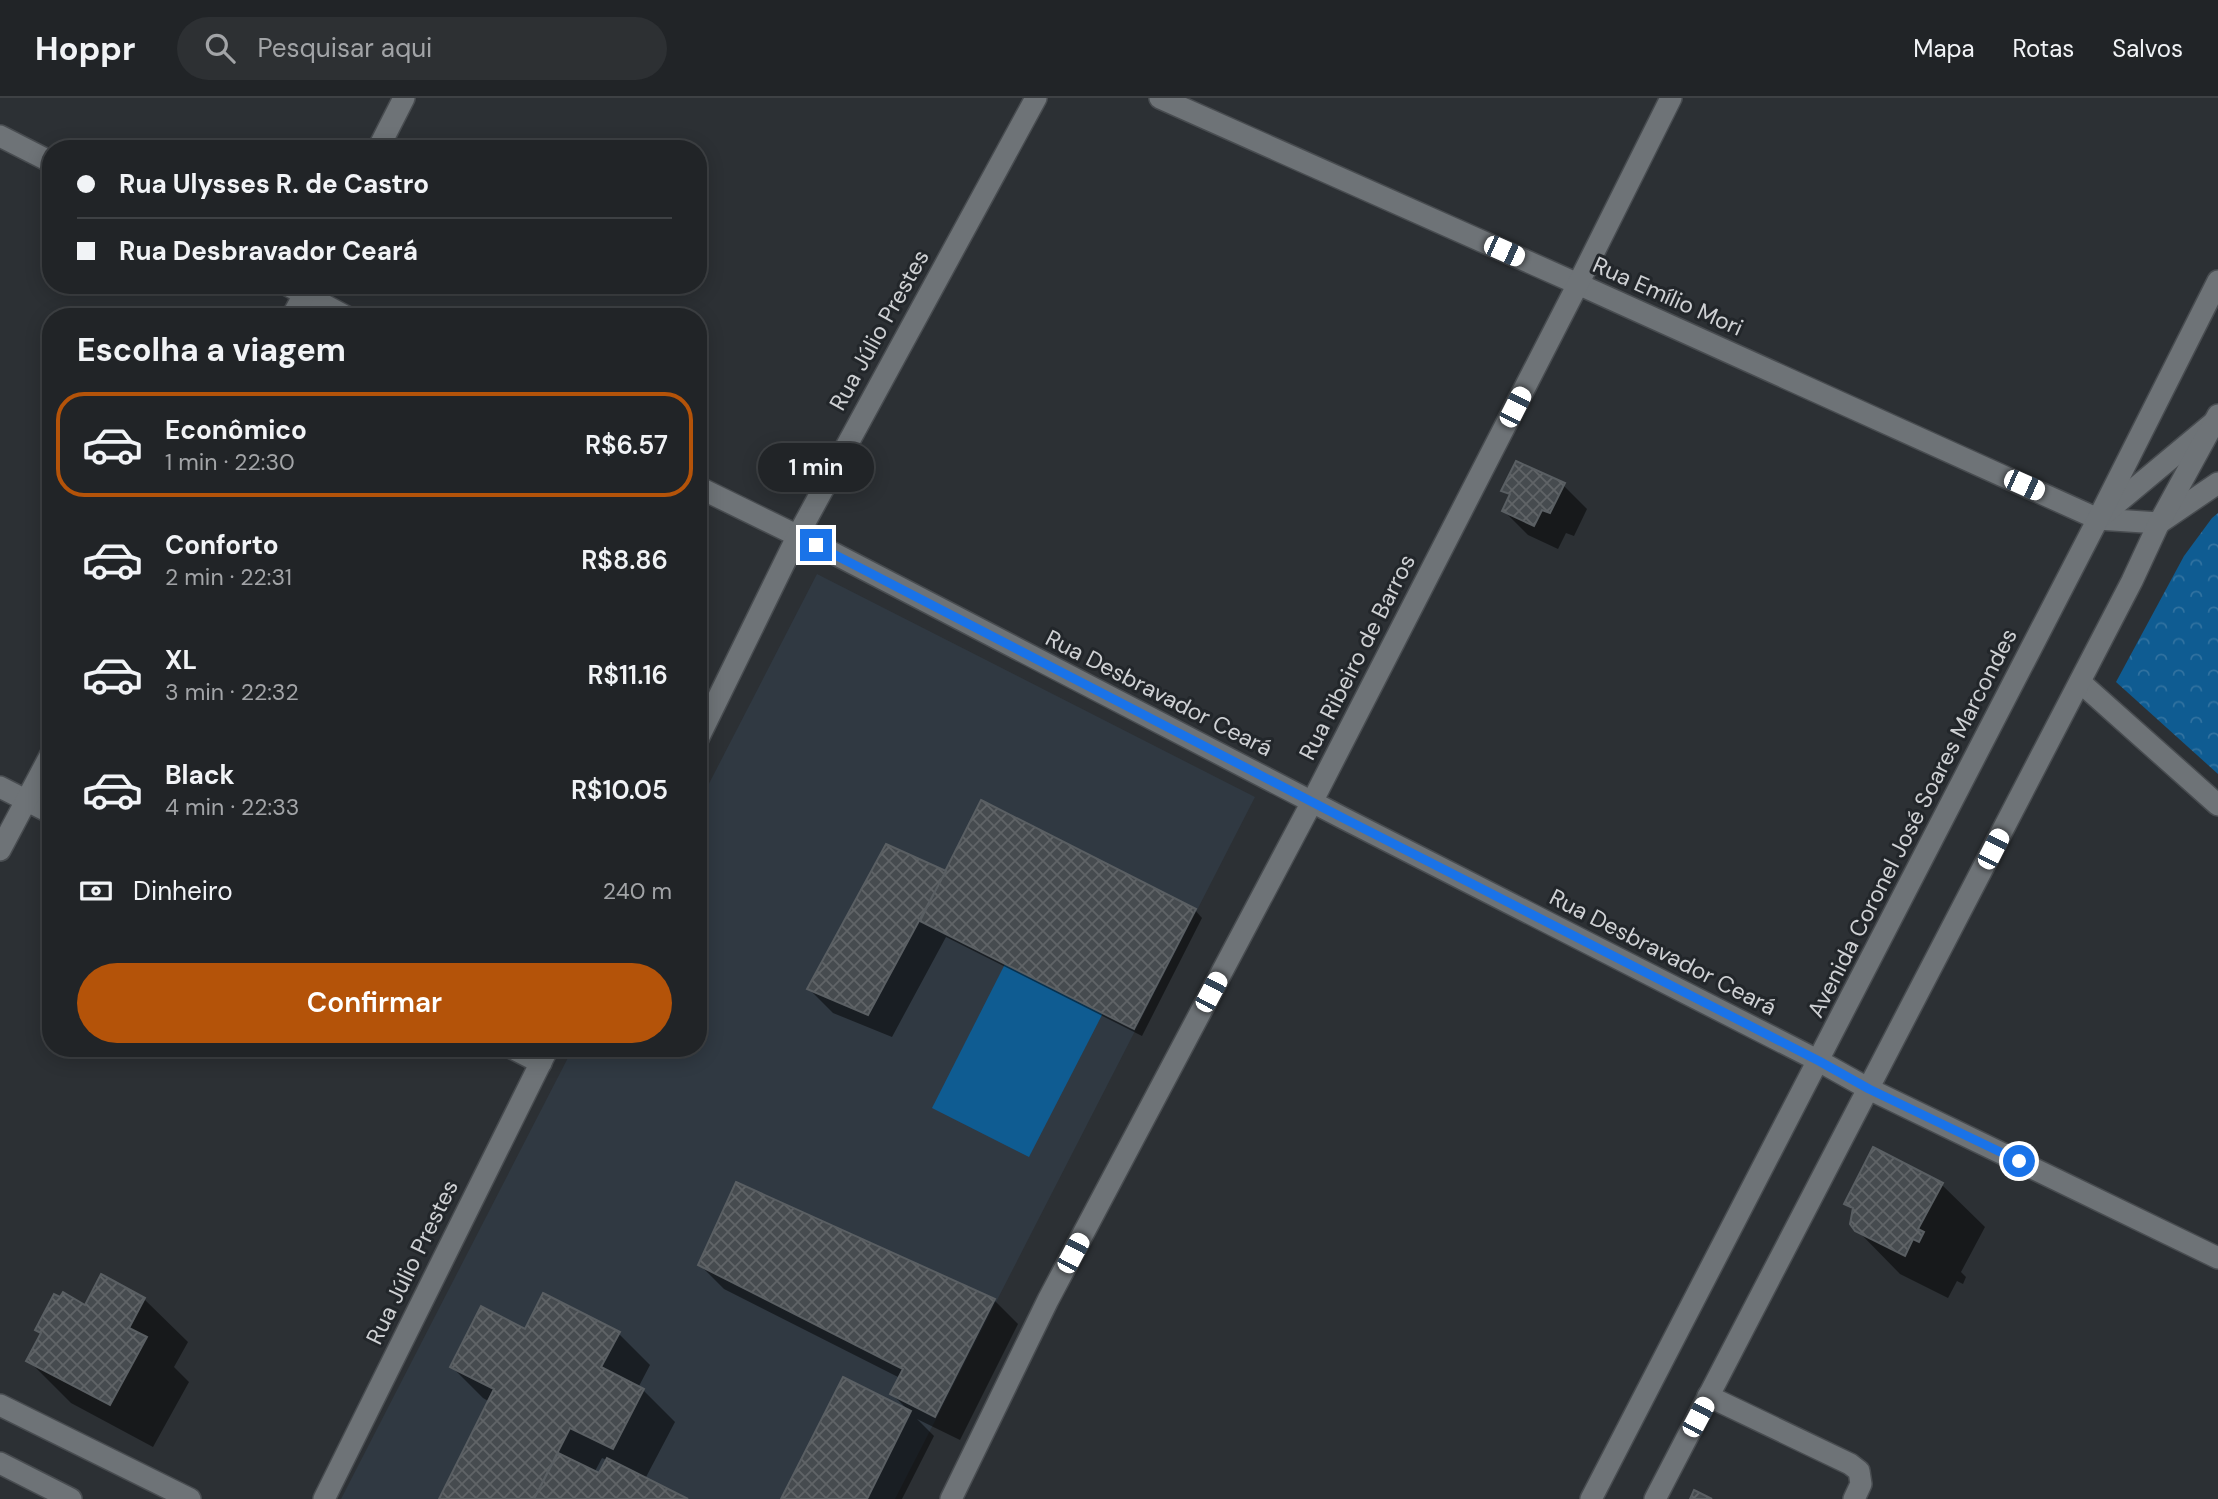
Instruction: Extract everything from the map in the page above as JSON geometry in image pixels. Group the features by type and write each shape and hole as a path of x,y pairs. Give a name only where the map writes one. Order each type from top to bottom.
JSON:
{"street":[{"path":"383,140 404,98"},
{"name":"Rua Júlio Prestes","path":"707,721 798,535 1035,98"},
{"name":"Rua Emílio Mori","path":"1160,98 2098,519 2159,523"},
{"name":"Rua Ribeiro de Barros","path":"951,1499 1048,1300 1312,802 1671,98"},
{"path":"0,136 42,157"},
{"name":"Avenida Coronel José Soares Marcondes","path":"1591,1499 1819,1061 2218,281"},
{"path":"310,294 333,308"},
{"path":"2098,519 2217,419"},
{"path":"1654,1499 2132,581 2159,523 2217,419"},
{"path":"2159,523 2218,484"},
{"name":"Rua Desbravador Ceará","path":"707,491 798,535 1869,1089 2218,1258"},
{"path":"2080,681 2218,805"},
{"path":"0,850 42,770"},
{"path":"0,787 42,808"},
{"name":"Rua Júlio Prestes","path":"324,1499 543,1057"},
{"path":"1709,1396 1850,1464 1859,1471 1861,1484 1854,1499"},
{"path":"0,1405 190,1499"},
{"path":"0,1463 71,1499"}],"shaded area":[{"path":"817,574 1255,797 895,1499 341,1499 568,1057 707,1057 707,788"}],"green space":[{"path":"2218,513 2218,774 2116,682 2184,556"},
{"path":"1005,964 1103,1013 1029,1157 932,1108"}],"building":[{"path":"1516,461 1565,483 1550,513 1542,510 1534,526 1502,511 1510,494 1501,491"},
{"path":"981,800 1196,909 1134,1029 920,921"},
{"path":"886,844 946,871 868,1015 807,989"},
{"path":"1873,1147 1943,1183 1918,1229 1924,1232 1919,1242 1913,1239 1905,1256 1855,1231 1850,1224 1853,1208 1844,1204"},
{"path":"736,1182 995,1299 935,1417 890,1394 903,1369 698,1265"},
{"path":"101,1274 145,1298 129,1328 147,1337 110,1405 26,1361 41,1333 35,1330 54,1294 60,1297 63,1292 85,1305"},
{"path":"543,1293 620,1332 601,1367 644,1389 613,1449 570,1428 534,1499 439,1499 494,1389 450,1367 481,1306 525,1329"},
{"path":"843,1377 911,1411 867,1499 781,1499"},
{"path":"558,1453 599,1473 607,1458 688,1499 534,1499"},
{"path":"1694,1490 1712,1499 1690,1499"}],"route":[{"path":"816,545 1869,1089 2019,1161"}]}
